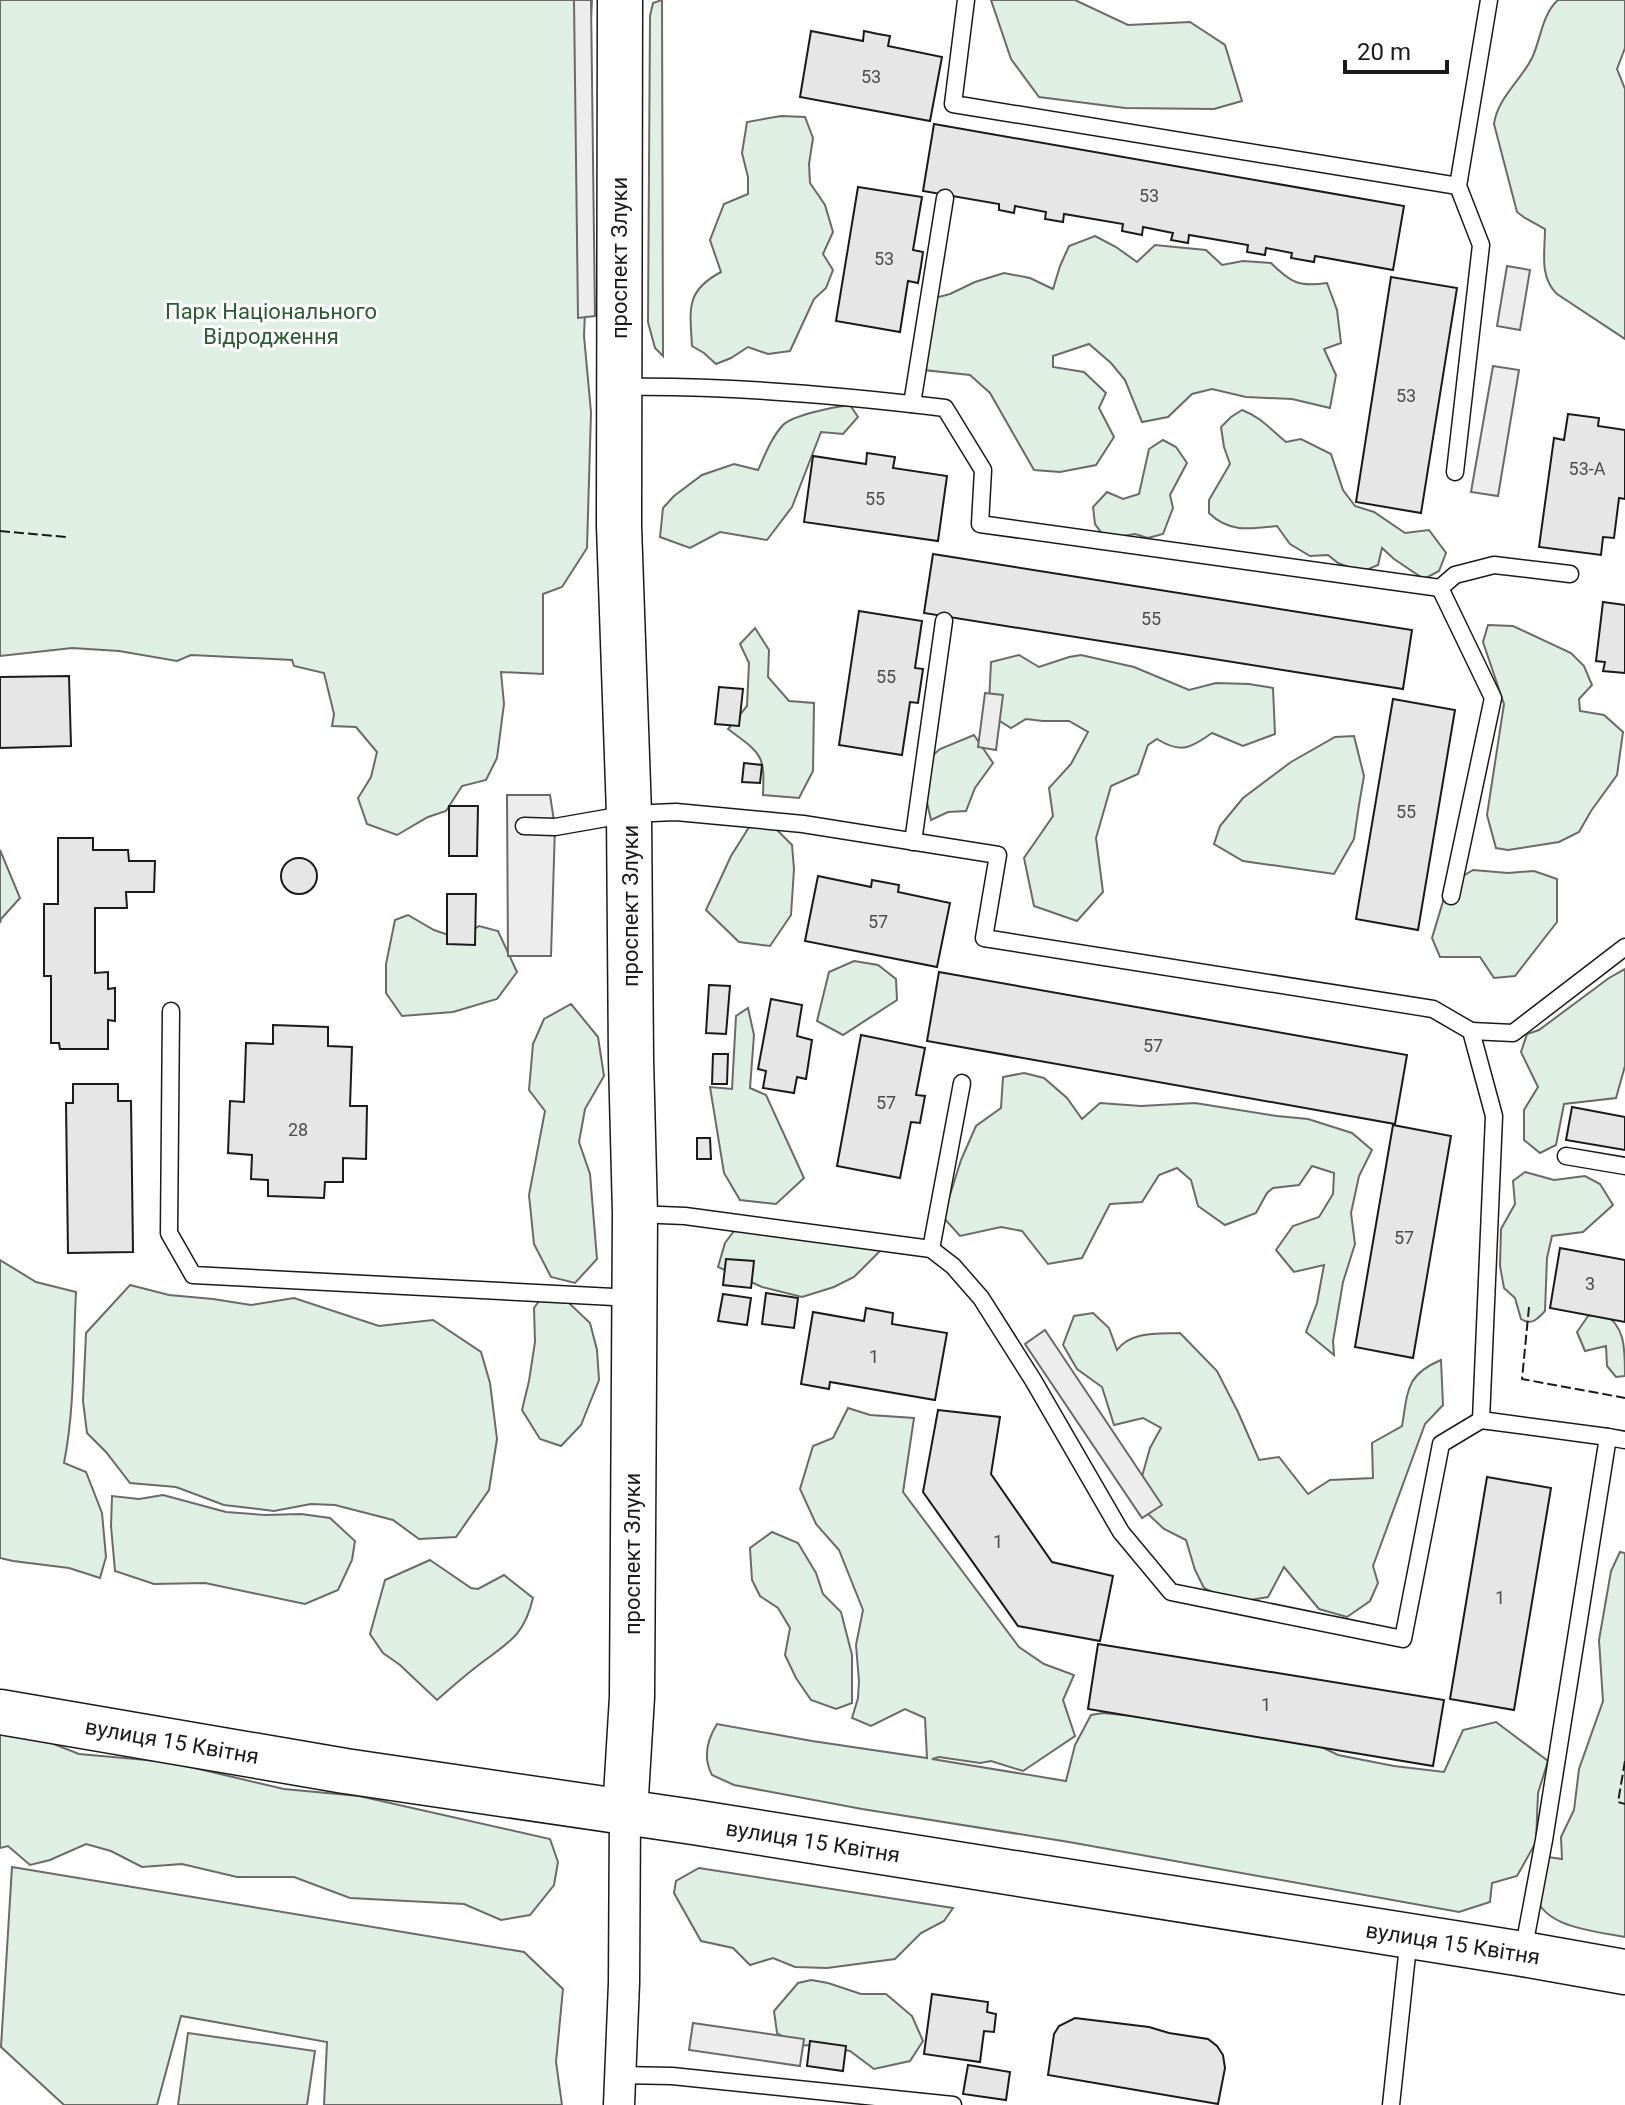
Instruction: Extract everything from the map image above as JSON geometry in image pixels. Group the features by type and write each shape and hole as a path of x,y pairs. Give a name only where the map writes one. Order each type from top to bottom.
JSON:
{"main road":[{"name":"проспект Злуки","path":"620,0 619,526 629,814 635,1214 632,1697 625,1812"},
{"name":"вулиця 15 Квітня","path":"0,1712 360,1773 693,1822 1625,1972"}],"street":[{"path":"619,2090 624,1983 625,1812"}],"lane":[{"path":"966,0 953,104 1458,186"},
{"path":"1455,472 1481,245 1458,186 1489,0"},
{"path":"912,404 945,198"},
{"path":"619,387 674,386 945,408 983,470 980,524 1440,588 1455,575 1494,565 1570,574"},
{"path":"1440,588 1493,698 1451,896"},
{"path":"913,842 944,621"},
{"path":"524,826 555,827 629,814 676,812 770,820 998,855 984,938 1433,1009 1471,1031 1513,1033 1625,947"},
{"path":"171,1011 169,1233 193,1275 633,1298"},
{"path":"1471,1031 1494,1116 1481,1420"},
{"path":"931,1249 962,1083"},
{"path":"1566,1156 1625,1166"},
{"path":"635,1214 685,1216 931,1249 953,1266 981,1298 1033,1380 1121,1532 1171,1592 1403,1639 1441,1444 1481,1420 1625,1440"},
{"path":"1523,1954 1547,1825 1608,1437"},
{"path":"1391,2105 1409,1936"},
{"path":"619,2090 672,2076 953,2105"}],"green space":[{"name":"Парк Національного Відродження","path":"0,0 592,0 584,336 591,412 587,548 562,587 543,594 543,674 501,672 504,704 497,758 486,780 462,786 446,811 428,817 397,835 367,824 358,798 371,777 377,752 356,727 332,726 334,714 324,673 294,666 292,660 191,655 177,661 119,651 72,648 0,656"},
{"path":"662,0 663,356 655,348 648,322 650,16 653,3"},
{"path":"991,0 1075,0 1128,25 1190,22 1225,45 1242,101 1214,109 1125,108 1039,97 1011,59"},
{"path":"1558,0 1625,0 1625,48 1617,69 1625,89 1625,339 1551,287 1544,264 1545,229 1517,212 1494,124 1504,98 1532,58 1545,19"},
{"path":"781,116 805,117 813,138 810,183 825,205 833,232 823,254 833,270 826,288 814,299 790,351 768,354 748,347 716,364 692,346 692,302 701,286 721,272 710,240 724,204 748,194 748,177 742,153 747,122"},
{"path":"1095,236 1137,262 1155,245 1206,250 1222,265 1243,261 1271,263 1296,282 1327,283 1337,310 1341,343 1324,349 1336,375 1330,408 1292,399 1246,397 1212,389 1192,394 1168,417 1142,422 1125,380 1089,344 1053,356 1053,367 1084,372 1106,393 1099,408 1114,437 1096,465 1060,472 1034,470 990,393 970,375 924,370 931,299 1004,273 1030,278 1053,289 1069,246"},
{"path":"850,405 858,417 843,434 821,432 792,507 767,540 720,532 690,548 660,537 663,508 702,475 734,464 758,470 775,435 788,421"},
{"path":"1242,410 1260,420 1286,442 1301,439 1331,454 1343,490 1355,506 1374,512 1405,533 1429,530 1446,553 1439,571 1424,579 1382,548 1378,565 1362,572 1338,563 1328,555 1310,556 1290,544 1277,526 1232,527 1209,513 1209,500 1230,464 1221,427"},
{"path":"1163,440 1176,447 1187,463 1170,495 1173,508 1163,534 1148,538 1135,534 1116,537 1103,535 1095,524 1093,507 1107,492 1123,499 1139,494 1149,449"},
{"path":"1488,625 1513,626 1571,653 1584,666 1592,685 1579,699 1580,711 1604,715 1623,732 1617,775 1579,832 1559,842 1508,850 1496,848 1487,815 1504,704 1483,642"},
{"path":"755,628 769,650 768,677 789,701 814,703 813,771 799,798 763,795 763,770 759,756 728,729 747,706 749,663 740,644"},
{"path":"1019,655 1039,667 1081,655 1134,667 1189,690 1216,683 1273,688 1275,734 1243,746 1212,733 1198,742 1179,748 1157,739 1148,745 1138,774 1111,786 1096,838 1103,892 1077,921 1034,906 1024,858 1053,816 1049,788 1071,764 1088,732 1069,721 1026,719 1011,728 995,718 989,703 991,662"},
{"path":"974,735 993,763 975,788 966,811 948,812 931,820 919,767 940,749"},
{"path":"1354,736 1364,776 1354,839 1334,874 1243,861 1214,844 1220,826 1243,798 1291,762 1335,737"},
{"path":"751,824 772,825 792,845 791,915 770,946 739,942 706,910 731,856"},
{"path":"0,850 20,898 0,923"},
{"path":"1473,870 1508,873 1534,871 1557,879 1557,922 1515,976 1494,978 1480,957 1440,957 1432,938 1448,885"},
{"path":"408,915 434,930 457,938 479,926 498,931 517,972 497,999 453,1012 402,1016 386,993 386,964 395,920"},
{"path":"854,961 878,965 896,979 897,1000 843,1035 817,1021 829,972"},
{"path":"1625,969 1625,1066 1616,1098 1564,1104 1556,1145 1540,1153 1524,1140 1524,1110 1538,1087 1521,1052 1527,1034 1539,1030"},
{"path":"571,1004 598,1037 604,1076 585,1109 579,1142 590,1174 597,1259 575,1283 551,1277 534,1244 529,1195 545,1111 529,1090 533,1044 544,1019"},
{"path":"748,1008 754,1035 750,1088 766,1095 804,1178 776,1204 740,1200 724,1173 710,1087 732,1089 736,1016"},
{"path":"1024,1073 1044,1078 1067,1098 1082,1119 1100,1103 1141,1106 1195,1103 1308,1119 1352,1133 1372,1150 1359,1176 1351,1213 1355,1244 1343,1282 1333,1341 1334,1355 1306,1332 1317,1303 1324,1265 1294,1272 1276,1250 1293,1226 1319,1217 1333,1194 1334,1173 1312,1166 1299,1185 1273,1188 1256,1213 1225,1225 1198,1206 1191,1180 1177,1168 1159,1175 1142,1202 1110,1204 1082,1258 1048,1264 1022,1231 1001,1227 960,1236 943,1217 961,1160 976,1126 1001,1108 1003,1077"},
{"path":"1525,1172 1554,1180 1585,1176 1600,1184 1613,1205 1583,1232 1552,1236 1547,1258 1545,1311 1534,1321 1528,1322 1521,1319 1515,1298 1504,1288 1500,1266 1501,1229 1515,1204 1513,1181"},
{"path":"743,1219 884,1247 854,1277 802,1297 762,1287 718,1267 725,1243"},
{"path":"0,1260 36,1282 76,1292 72,1400 64,1463 86,1472 102,1513 106,1557 100,1578 69,1568 0,1558"},
{"path":"130,1285 169,1295 251,1305 294,1298 379,1326 433,1320 481,1352 490,1383 497,1439 489,1490 456,1537 419,1539 393,1520 335,1505 311,1504 274,1511 224,1505 176,1487 130,1483 87,1433 83,1401 86,1333"},
{"path":"544,1294 569,1303 590,1323 597,1350 599,1380 581,1425 561,1446 540,1439 522,1410 535,1342 534,1308"},
{"path":"1602,1312 1615,1324 1622,1338 1625,1376 1616,1377 1607,1366 1606,1346 1585,1351 1577,1332 1588,1316"},
{"path":"1093,1313 1109,1328 1117,1350 1137,1337 1180,1333 1217,1371 1259,1460 1279,1457 1308,1494 1330,1480 1373,1478 1372,1443 1402,1426 1407,1394 1414,1379 1441,1360 1443,1405 1425,1424 1373,1566 1378,1583 1370,1601 1347,1617 1319,1609 1284,1567 1268,1597 1233,1603 1204,1588 1186,1540 1164,1529 1147,1513 1141,1480 1150,1448 1161,1428 1143,1418 1114,1425 1102,1387 1077,1369 1063,1345 1074,1316"},
{"path":"848,1408 870,1415 914,1418 903,1492 1019,1647 1044,1664 1074,1675 1063,1700 1075,1736 1023,1771 991,1761 932,1759 1066,1781 1075,1745 1091,1715 1103,1713 1291,1732 1338,1755 1444,1772 1463,1730 1496,1722 1548,1761 1538,1793 1536,1842 1517,1876 1492,1883 1490,1902 1459,1912 1069,1842 862,1809 734,1785 712,1775 707,1749 717,1724 927,1758 925,1718 905,1709 871,1726 852,1718 858,1698 856,1645 863,1610 839,1550 816,1524 800,1489 813,1446 833,1438"},
{"path":"163,1495 226,1512 330,1518 355,1541 352,1560 338,1590 305,1604 205,1583 154,1584 115,1571 112,1496 139,1499"},
{"path":"772,1532 798,1543 816,1573 823,1594 841,1612 852,1655 852,1703 836,1709 811,1700 785,1655 790,1628 778,1608 760,1596 752,1580 750,1548"},
{"path":"1620,1552 1625,1553 1625,1937 1557,1920 1538,1902 1534,1889 1541,1856 1562,1859 1561,1837 1574,1810 1579,1769 1603,1701 1599,1640 1611,1571"},
{"path":"430,1560 471,1588 478,1589 504,1575 533,1598 525,1621 514,1637 437,1700 383,1653 370,1634 385,1580"},
{"path":"0,1734 36,1737 79,1754 169,1762 284,1789 359,1796 550,1839 558,1862 554,1885 530,1915 501,1920 464,1904 350,1898 294,1877 237,1877 182,1864 142,1867 111,1851 86,1844 30,1865 8,1846 0,1848"},
{"path":"12,1867 524,1952 563,1989 556,2062 562,2105 324,2105 327,2042 181,2016 157,2105 64,2105 1,2047"},
{"path":"699,1868 953,1908 944,1921 921,1933 895,1959 827,1968 795,1967 773,1958 750,1965 733,1948 701,1941 674,1893 676,1881"},
{"path":"811,1980 861,1994 886,1994 912,2016 923,2041 910,2061 874,2069 850,2051 797,2045 777,2033 774,2011 798,1983"},
{"path":"188,2033 315,2051 307,2105 178,2105"}],"shaded area":[{"path":"574,0 591,0 595,316 578,318"},
{"path":"1507,266 1530,270 1520,330 1497,326"},
{"path":"1493,366 1519,370 1498,496 1471,492"},
{"path":"985,693 1003,695 996,750 978,747"},
{"path":"507,795 550,795 555,827 551,956 508,956"},
{"path":"1045,1330 1162,1505 1142,1518 1025,1344"},
{"path":"693,2023 804,2039 800,2066 689,2050"}],"building":[{"path":"811,31 863,41 864,31 890,36 888,46 942,57 930,121 800,97"},
{"path":"934,124 1404,206 1393,270 1315,256 1314,262 1291,258 1292,253 1266,248 1265,255 1247,252 1248,245 1189,235 1188,243 1171,240 1173,233 1143,227 1142,235 1122,231 1123,224 1064,214 1063,222 1045,219 1046,212 1015,206 1014,213 999,210 999,204 923,191"},
{"path":"858,187 922,197 913,250 923,252 921,266 918,283 908,281 900,332 836,321"},
{"path":"1391,277 1457,288 1421,513 1356,502"},
{"path":"1568,414 1599,418 1598,426 1625,430 1625,499 1619,498 1614,538 1603,537 1601,555 1539,547 1554,438 1564,440"},
{"path":"867,453 895,457 893,468 947,476 938,541 804,522 813,456 866,464"},
{"path":"933,554 1412,630 1403,689 924,613"},
{"path":"1603,602 1625,605 1625,673 1603,671 1605,662 1596,661"},
{"path":"859,611 922,621 915,668 923,669 918,703 910,702 902,755 839,745"},
{"path":"69,676 71,746 0,748 0,677"},
{"path":"719,687 743,689 739,726 715,724"},
{"path":"1393,699 1455,710 1418,930 1356,919"},
{"path":"744,763 762,765 760,783 742,782"},
{"path":"449,806 478,806 477,856 449,856"},
{"path":"58,838 93,838 93,850 128,850 129,861 155,861 154,892 126,892 127,908 95,908 95,973 108,972 108,989 115,988 115,1021 108,1020 108,1049 60,1049 59,1043 51,1043 51,976 44,976 44,904 58,904"},
{"path":"299,858 312,863 317,876 312,889 299,894 286,889 281,876 286,863"},
{"path":"818,876 871,887 872,880 899,885 898,892 950,903 937,967 805,941"},
{"path":"447,894 476,894 475,945 447,944"},
{"path":"939,972 1407,1055 1395,1124 927,1041"},
{"path":"709,985 730,986 726,1034 706,1033"},
{"path":"771,999 802,1005 797,1036 812,1040 806,1079 797,1077 794,1093 763,1088 766,1071 758,1069"},
{"path":"273,1025 328,1027 328,1046 352,1047 350,1106 367,1106 366,1159 343,1158 343,1182 325,1182 324,1198 268,1196 268,1180 251,1179 252,1155 228,1153 230,1101 244,1102 246,1043 273,1044"},
{"path":"861,1035 925,1048 916,1095 925,1096 920,1123 911,1122 900,1178 837,1166"},
{"path":"713,1054 728,1054 727,1084 712,1084"},
{"path":"73,1084 118,1084 118,1101 131,1101 133,1252 68,1253 66,1103 73,1103"},
{"path":"1572,1107 1625,1117 1625,1150 1566,1140"},
{"path":"1393,1125 1451,1136 1413,1358 1355,1347"},
{"path":"697,1138 710,1138 711,1159 697,1159"},
{"path":"1560,1248 1625,1260 1625,1322 1550,1308"},
{"path":"726,1259 754,1261 751,1288 723,1285"},
{"path":"766,1293 798,1298 794,1328 762,1324"},
{"path":"723,1294 751,1298 747,1325 718,1321"},
{"path":"866,1308 893,1313 892,1324 947,1333 935,1400 830,1382 829,1389 801,1384 813,1312 864,1321"},
{"path":"938,1410 1000,1417 991,1474 1052,1562 1113,1576 1100,1641 1018,1626 923,1492"},
{"path":"1487,1477 1551,1488 1514,1710 1450,1699"},
{"path":"1098,1644 1444,1700 1433,1766 1088,1709"},
{"path":"932,1994 988,2002 987,2012 996,2014 994,2032 984,2031 980,2062 924,2054"},
{"path":"1075,2018 1149,2027 1208,2039 1223,2055 1225,2068 1218,2104 1048,2075 1054,2034 1059,2026"},
{"path":"810,2041 846,2046 843,2071 807,2066"},
{"path":"968,2065 1010,2072 1006,2100 963,2094"}],"fence":[{"path":"0,531 66,537"},
{"path":"1529,1307 1522,1379 1625,1398"},
{"path":"1625,1761 1618,1802 1625,1804"}]}
